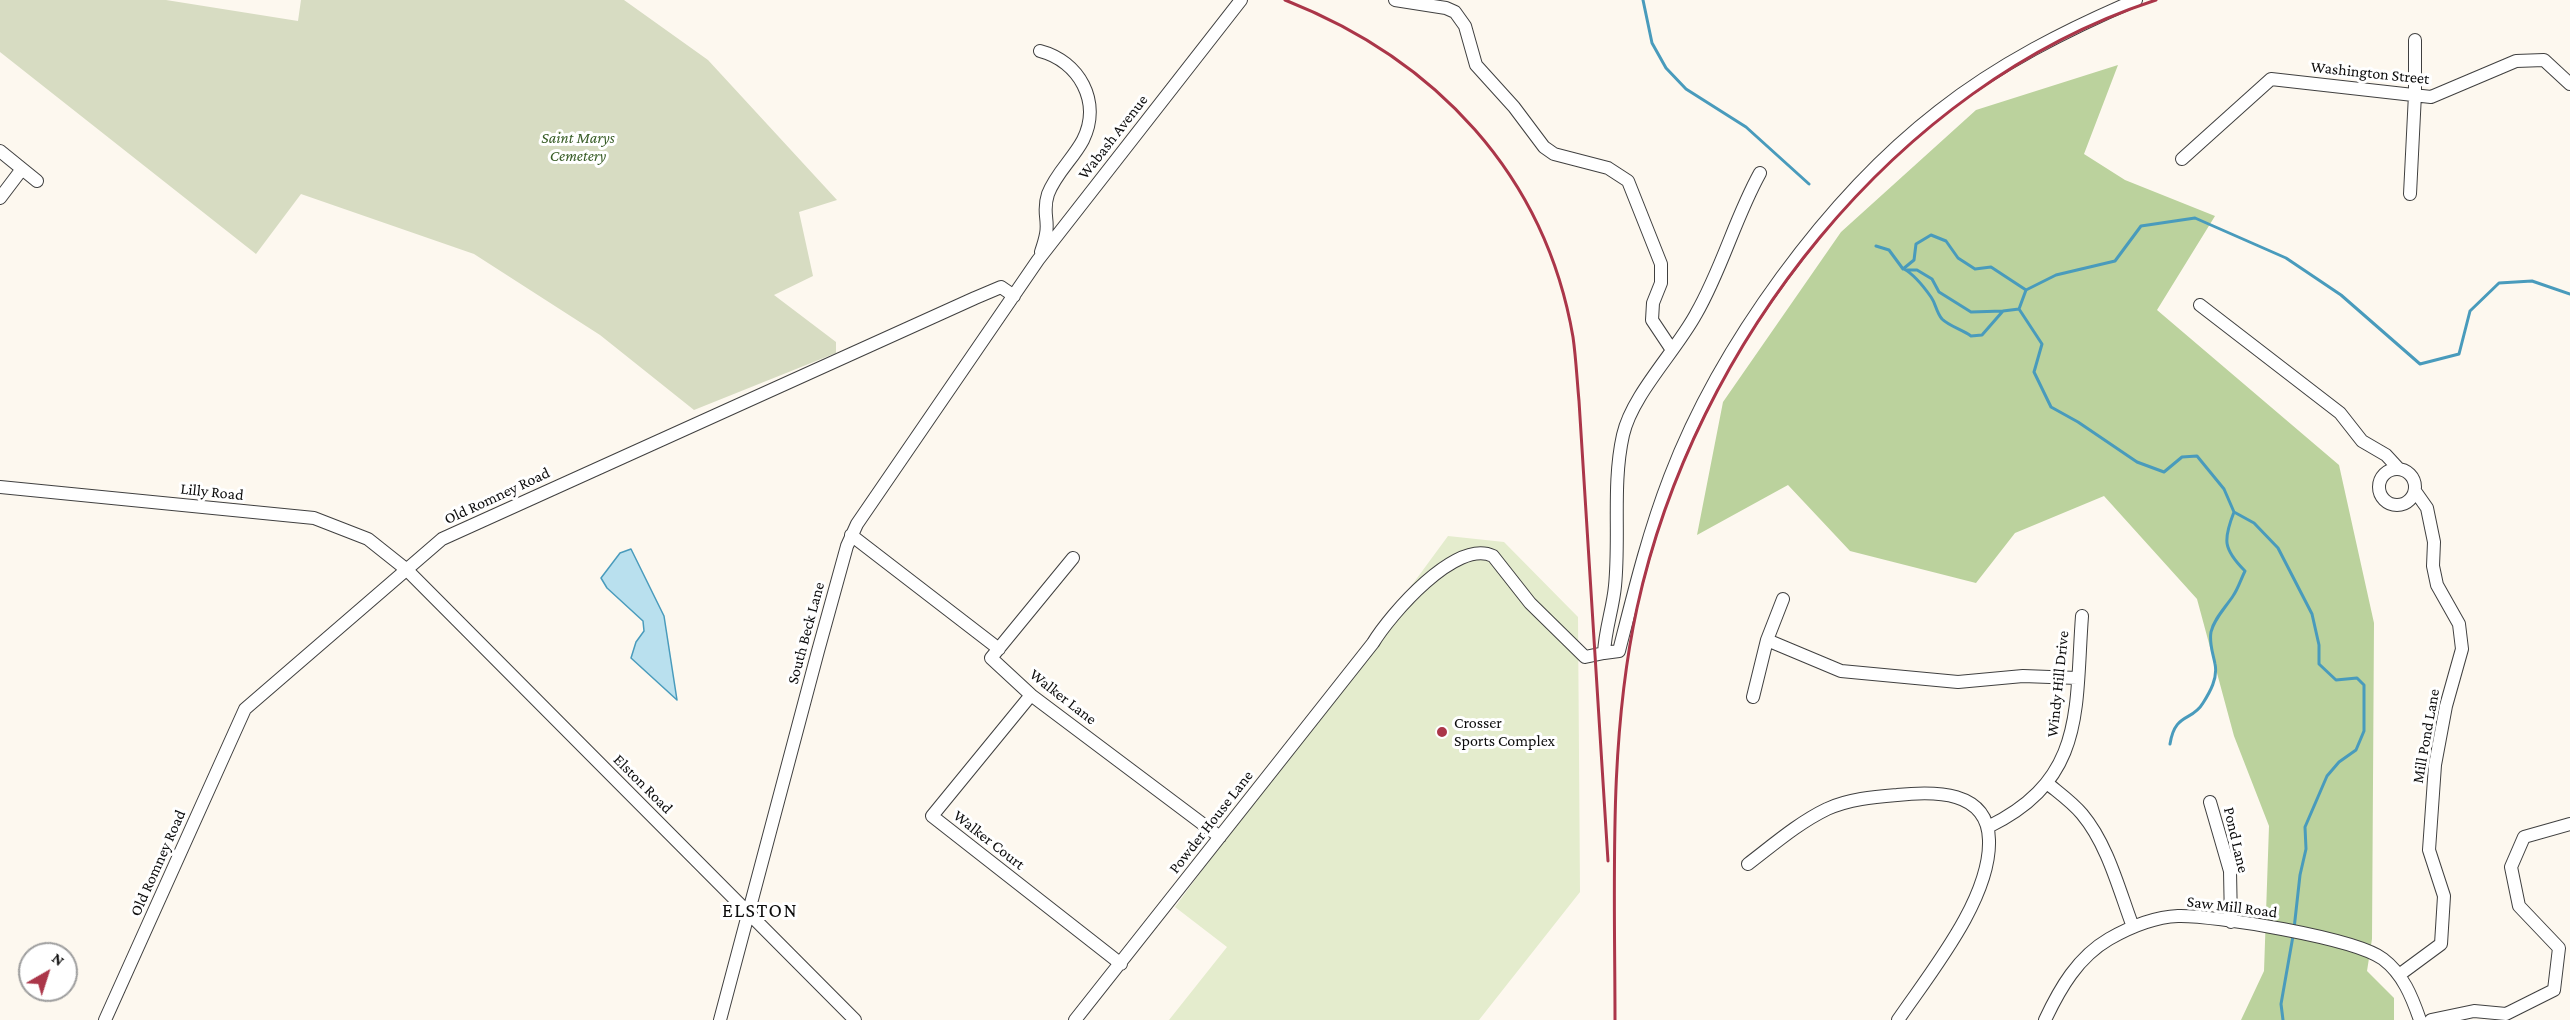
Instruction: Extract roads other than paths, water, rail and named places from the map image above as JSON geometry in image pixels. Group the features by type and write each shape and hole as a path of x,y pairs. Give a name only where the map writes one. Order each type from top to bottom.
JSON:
{"street":[{"name":"Wabash Avenue","path":"1014,296 1038,261 1241,0"},
{"path":"1395,0 1446,8 1455,12 1465,26 1476,65 1514,107 1544,147 1565,158 1608,168 1628,181 1661,264 1661,283 1653,303 1652,320 1672,350"},
{"path":"1760,173 1739,214 1705,297 1636,406 1623,435 1615,585 1604,653 1619,651 1645,550 1670,476 1688,435 1715,382 1747,328 1818,230 1857,187 1938,111 2029,50 2077,25 2136,0"},
{"path":"2410,194 2415,40"},
{"path":"1038,261 1047,232 1044,209 1049,191 1060,171 1084,138 1089,113 1086,92 1080,75 1065,61 1040,51"},
{"name":"Washington Street","path":"2182,159 2271,79 2432,97 2516,61 2544,60 2570,84"},
{"path":"0,151 37,181"},
{"path":"0,198 22,169"},
{"name":"Old Romney Road","path":"105,1020 245,709 442,539 1001,287 1014,296"},
{"name":"South Beck Lane","path":"720,1020 851,535 1014,296"},
{"name":"Mill Pond Lane","path":"2200,305 2340,413 2362,441 2386,454 2398,468 2412,476 2415,491 2427,508 2434,542 2433,566 2437,585 2458,624 2462,649 2446,706 2435,765 2429,850 2444,896 2441,944 2399,975"},
{"path":"2398,468 2387,472 2380,481 2382,498 2398,506 2409,501 2415,491"},
{"name":"Lilly Road","path":"0,487 314,519 368,539 407,570"},
{"path":"851,535 999,649 1074,558"},
{"name":"Powder House Lane","path":"1075,1020 1373,643 1383,627 1418,589 1466,555 1484,552 1493,556 1550,624 1585,657 1604,653"},
{"name":"Elston Road","path":"407,570 855,1020"},
{"path":"1753,697 1767,640 1783,599"},
{"name":"Windy Hill Drive","path":"1988,827 2030,801 2047,783 2069,746 2076,703 2082,616"},
{"path":"1767,640 1842,671 1958,682 2023,676 2077,678"},
{"name":"Walker Lane","path":"999,649 991,658 1031,695 1220,837"},
{"name":"Walker Court","path":"1031,695 932,816 1121,964"},
{"path":"2047,783 2075,807 2089,824 2101,846 2133,927"},
{"path":"1748,864 1787,834 1822,812 1844,802 1928,792 1950,794 1977,809 1988,827 1988,856 1974,903 1959,930 1898,1020"},
{"name":"Pond Lane","path":"2210,802 2230,872 2231,922"},
{"path":"2431,1020 2474,1011 2506,1014 2554,990 2559,948 2519,906 2511,867 2524,837 2570,824"},
{"name":"Saw Mill Road","path":"2045,1020 2061,987 2082,961 2108,939 2133,927 2179,916 2283,930 2360,947 2382,958 2399,975 2412,998 2420,1020"}],"water":[{"path":"631,549 664,616 677,700 631,658 636,642 644,631 643,621 607,588 601,578 620,553"}],"waterway":[{"path":"1643,0 1652,43 1666,68 1686,89 1746,127 1809,184"},
{"path":"2026,290 2056,275 2115,261 2141,226 2195,218 2286,258 2341,295 2420,364 2459,354 2470,311 2499,283 2532,281 2570,294"},
{"path":"1876,246 1889,250 1903,269 1914,260 1916,244 1931,235 1946,241 1958,258 1975,269 1991,267 2026,290 2019,309 2042,344 2034,372 2051,407 2078,422 2137,462 2164,472 2182,457 2197,456 2224,489 2234,512 2254,523 2278,548 2312,614 2319,645 2319,664 2336,680 2357,678 2364,685 2364,731 2356,750 2339,762 2327,776 2305,827 2306,849 2300,875 2294,929"},
{"path":"1904,269 1925,289 1942,319 1971,336 1982,335 2003,311 2019,309"},
{"path":"1907,270 1917,270 1932,279 1939,292 1971,312 2003,311"},
{"path":"2170,744 2176,727 2199,709 2211,690 2216,669 2211,644 2212,627 2235,593 2245,571 2232,556 2227,544 2228,530 2234,512"},
{"path":"2283,1020 2281,1004 2293,936"}],"railway":[{"path":"1285,0 1339,25 1389,55 1435,90 1475,130 1509,174 1537,224 1559,278 1573,337 1579,401 1608,861"},
{"path":"1615,1020 1615,813 1621,710 1628,659 1637,608 1665,510 1705,414 1757,322 1820,237 1892,160 1973,94 2061,40 2156,0"}],"place":[{"name":"Crosser Sports Complex","path":"1442,732"}],"district":[{"name":"ELSTON","path":"760,911"}],"park label":[{"name":"Saint Marys Cemetery","path":"578,147"}]}
